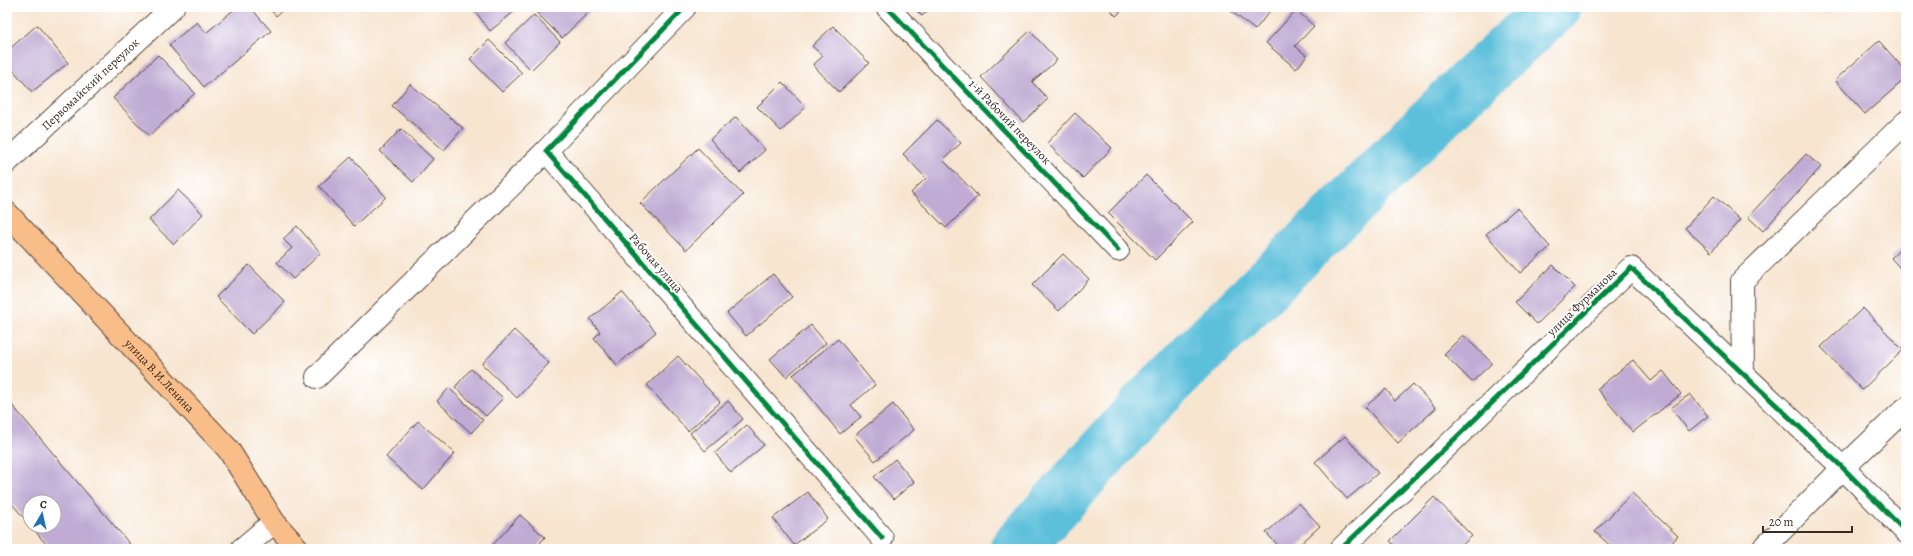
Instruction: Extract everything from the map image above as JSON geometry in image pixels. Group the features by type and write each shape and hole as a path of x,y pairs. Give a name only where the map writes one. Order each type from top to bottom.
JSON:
{"main road":[{"name":"улица В.И.Ленина","path":"7,213 228,449 274,522 298,549"}],"street":[{"name":"Первомайский переулок","path":"7,162 173,7"},
{"path":"317,377 546,151 685,7"},
{"name":"1-й Рабочий переулок","path":"887,7 1118,250"},
{"path":"1743,375 1742,281 1906,122"},
{"name":"Рабочая улица","path":"546,151 882,538"},
{"name":"улица Фурманова","path":"1341,549 1631,268 1843,468 1906,532"},
{"path":"1762,549 1843,468 1906,408"},
{"path":"242,549 274,522"}],"building":[{"path":"237,7 250,7 271,31 204,87 169,45 197,22 206,33"},
{"path":"268,7 286,7 276,16"},
{"path":"472,7 511,7 515,11 490,31"},
{"path":"531,7 588,7 591,10 562,38"},
{"path":"913,7 932,7 922,16"},
{"path":"1108,7 1126,7 1116,16"},
{"path":"1226,7 1273,7 1255,30"},
{"path":"1296,10 1314,26 1295,46 1307,56 1296,69 1266,43"},
{"path":"534,15 560,42 531,70 505,43"},
{"path":"37,25 68,63 32,92 7,63 7,51"},
{"path":"833,26 869,63 839,92 813,65 823,56 812,46"},
{"path":"1030,31 1057,60 1032,82 1048,99 1023,122 981,77"},
{"path":"489,40 522,73 502,92 470,59"},
{"path":"1879,41 1906,71 1906,78 1865,114 1835,80"},
{"path":"158,55 195,93 149,136 113,98"},
{"path":"782,82 806,107 781,131 757,107"},
{"path":"410,84 463,128 444,150 392,106"},
{"path":"1075,113 1112,148 1083,178 1047,143"},
{"path":"736,117 765,150 740,173 710,139"},
{"path":"937,120 961,143 943,160 978,196 946,228 911,193 926,178 903,154"},
{"path":"401,129 433,159 413,182 380,151"},
{"path":"698,148 743,195 686,250 640,203"},
{"path":"1806,154 1821,167 1763,231 1748,217"},
{"path":"351,157 386,197 354,226 319,186"},
{"path":"1146,175 1193,222 1155,260 1108,213"},
{"path":"178,190 203,214 174,244 149,220"},
{"path":"1714,196 1740,220 1711,252 1685,228"},
{"path":"1517,208 1550,247 1520,273 1486,234"},
{"path":"297,226 321,253 293,279 277,262 292,248 283,239"},
{"path":"1906,244 1906,275 1891,258"},
{"path":"1063,254 1089,279 1059,311 1032,285"},
{"path":"249,265 285,302 252,334 216,297"},
{"path":"1553,265 1575,287 1537,324 1515,302"},
{"path":"773,274 792,297 746,336 727,313"},
{"path":"622,292 656,332 617,365 594,338 600,332 590,319"},
{"path":"1863,308 1903,350 1862,390 1821,347"},
{"path":"811,325 826,343 786,377 770,359"},
{"path":"514,330 549,363 517,398 482,364"},
{"path":"1463,335 1492,363 1472,382 1444,354"},
{"path":"838,339 875,385 851,405 861,417 840,434 793,375"},
{"path":"678,356 720,402 688,431 647,385"},
{"path":"1633,360 1651,381 1663,371 1681,394 1633,432 1597,389"},
{"path":"471,369 503,398 486,416 455,387"},
{"path":"1413,384 1436,408 1398,443 1365,407 1386,389 1395,401"},
{"path":"449,388 483,420 471,433 437,401"},
{"path":"1690,394 1708,416 1689,431 1671,408"},
{"path":"7,399 134,549 50,549 38,534 62,534 62,494 22,494 22,516 7,498"},
{"path":"728,401 743,419 705,451 690,433"},
{"path":"893,404 914,430 875,461 854,436"},
{"path":"418,421 455,453 423,490 386,457"},
{"path":"747,425 764,445 731,473 715,453"},
{"path":"1345,436 1378,473 1347,499 1315,462"},
{"path":"895,459 914,482 894,499 874,477"},
{"path":"808,492 828,519 794,545 773,518"},
{"path":"1632,493 1678,536 1666,549 1614,549 1595,532"},
{"path":"1434,497 1472,536 1458,549 1399,549 1390,541"},
{"path":"1299,503 1320,526 1295,549 1282,549 1266,533"},
{"path":"520,515 545,537 535,549 489,549"}],"waterway":[{"path":"1016,549 1149,401 1466,88 1555,7"}],"cycle path":[{"path":"685,7 546,151 882,538"},
{"path":"887,7 1118,250"},
{"path":"1341,549 1631,268 1843,468 1906,532"}]}
